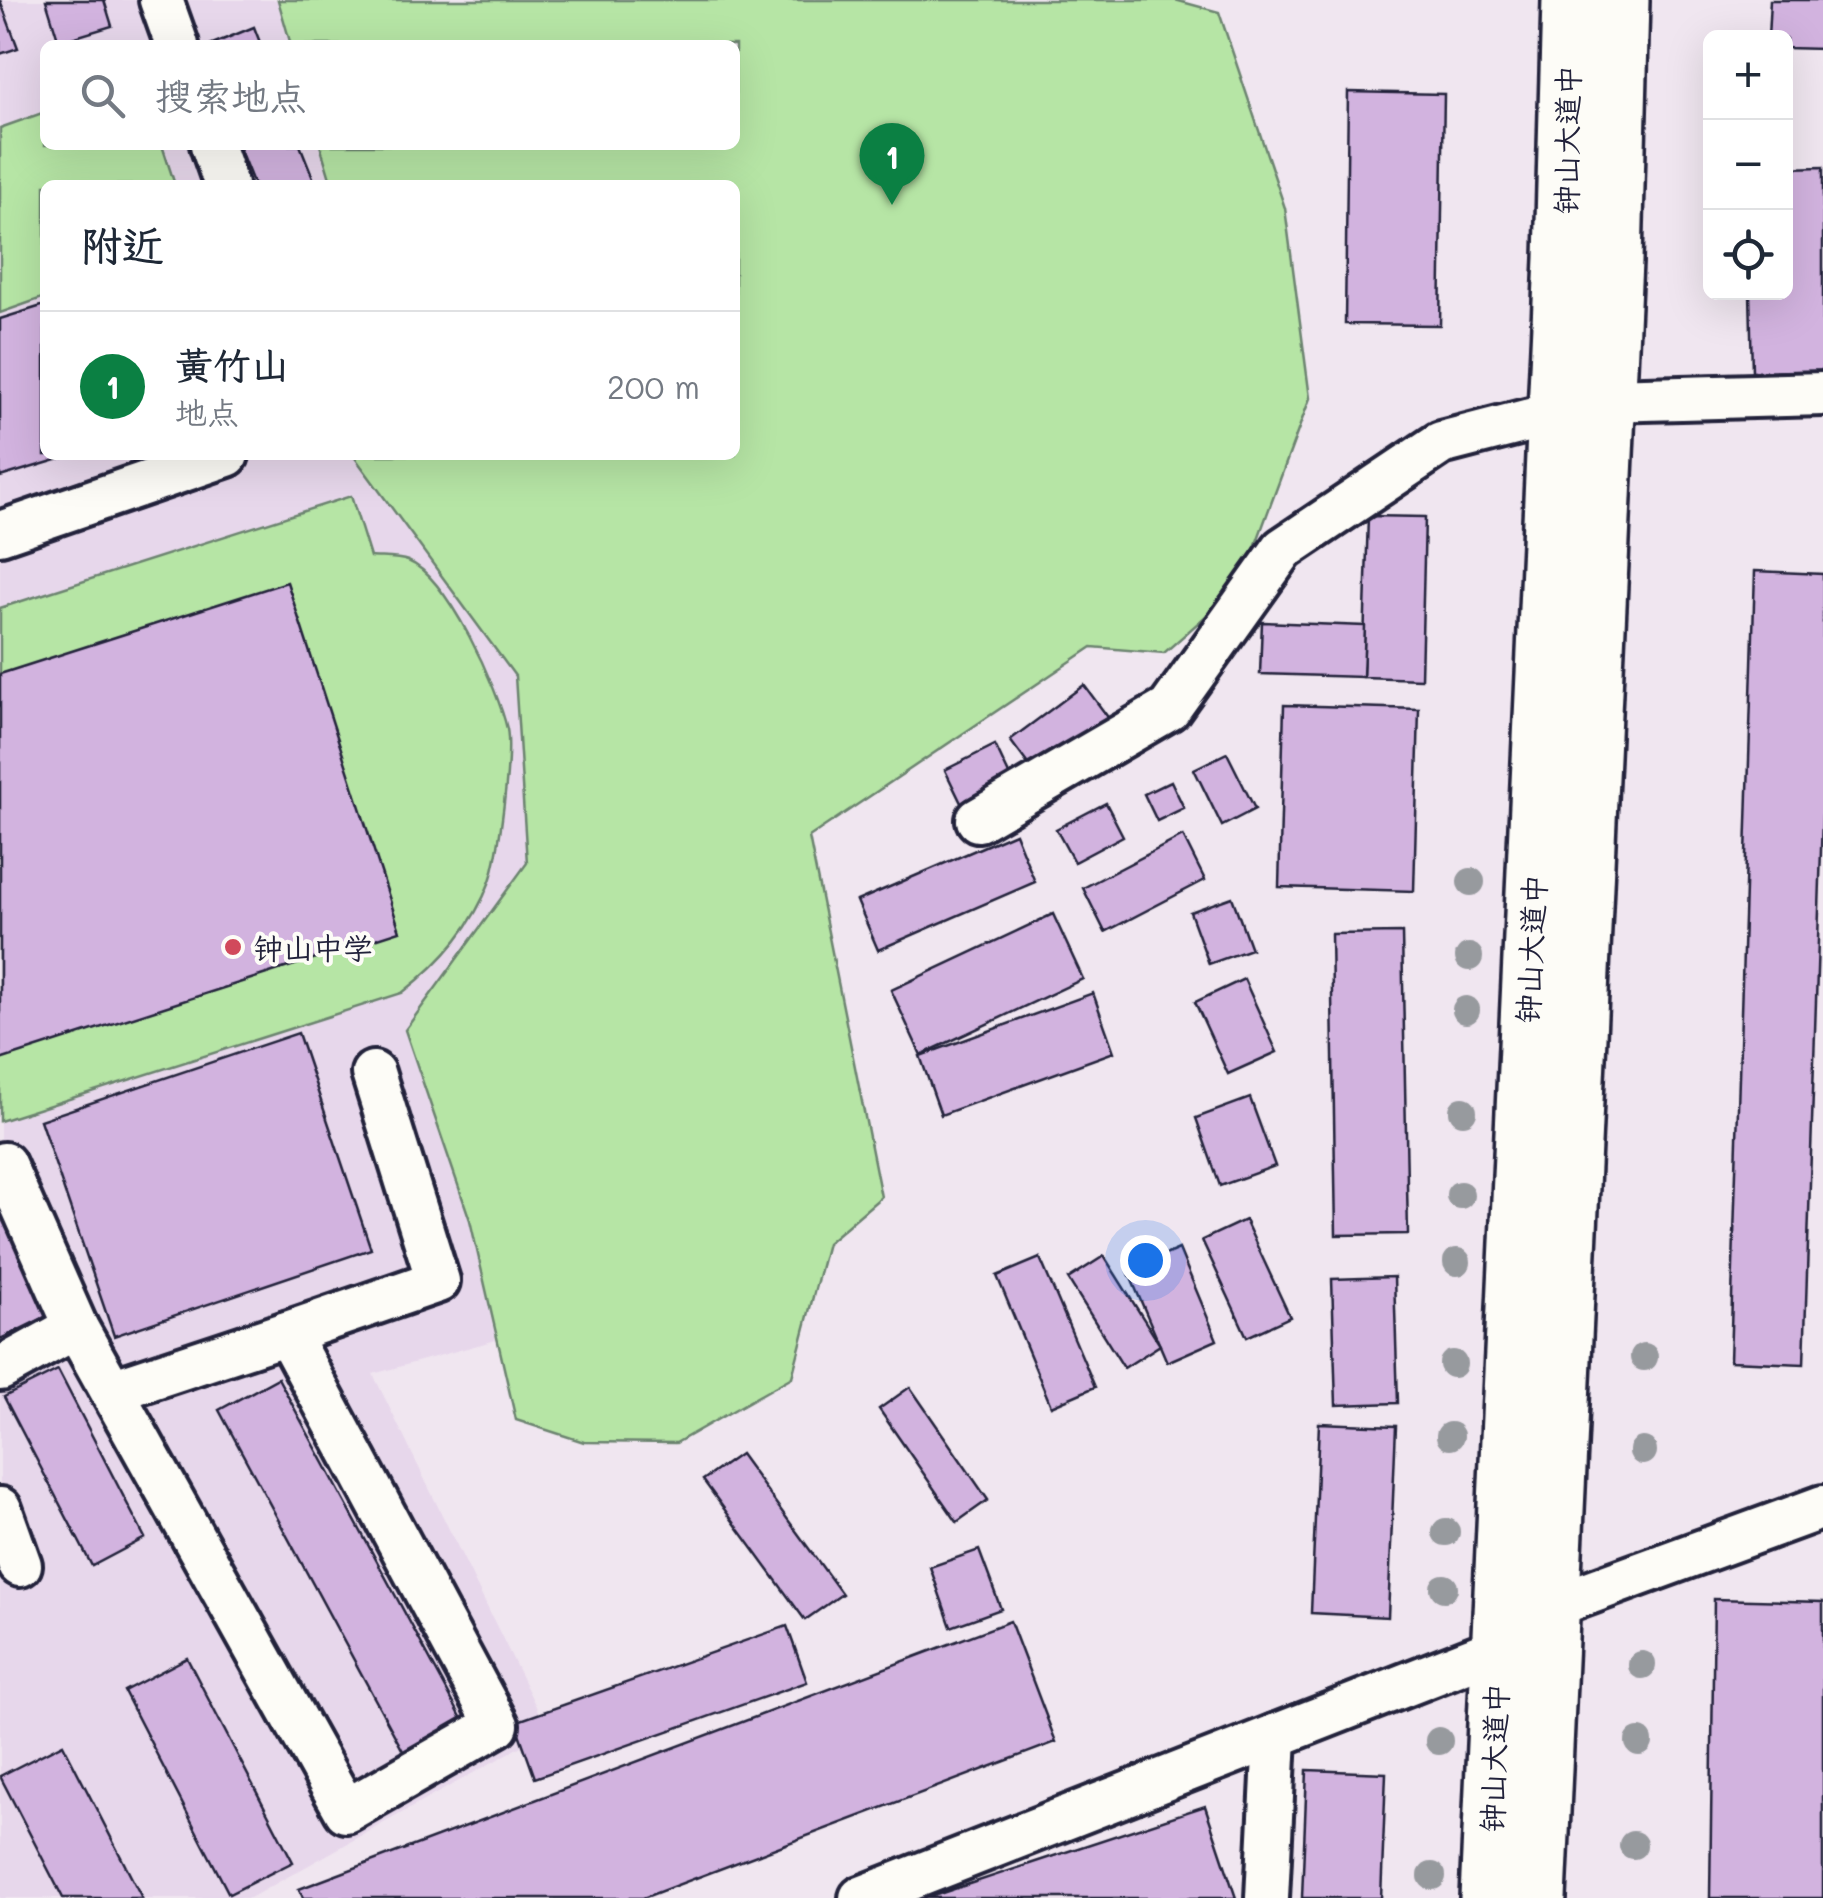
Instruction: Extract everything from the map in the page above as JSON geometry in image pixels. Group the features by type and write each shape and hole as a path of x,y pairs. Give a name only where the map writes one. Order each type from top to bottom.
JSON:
{"highway":[{"name":"钟山大道中","path":"1488,1898 1556,416 1570,0"},
{"name":"钟山大道中","path":"1538,1898 1608,400 1621,0"}],"street":[{"path":"161,0 175,40"},
{"path":"214,150 224,180"},
{"path":"978,820 1169,708 1283,549 1441,443 1608,400 1823,394"},
{"path":"0,533 212,460"},
{"path":"112,1392 438,1281 372,1073"},
{"path":"4,1164 76,1327 346,1811 497,1725 287,1332"},
{"path":"0,1370 76,1327"},
{"path":"861,1898 1497,1649 1550,1608 1823,1508"},
{"path":"0,1509 20,1565"},
{"path":"1267,1898 1276,1736"}],"shaded area":[{"name":"钟山中学","path":"0,0 278,0 290,40 40,40 40,150 322,150 330,180 40,180 40,460 357,460 515,675 527,863 405,1031 470,1220 496,1340 373,1374 548,1731 250,1898 0,1898"}],"green space":[{"path":"278,0 1175,0 1219,12 1285,208 1310,398 1241,585 1164,653 1092,647 809,837 881,1197 827,1243 792,1377 676,1443 584,1442 516,1420 470,1220 405,1030 527,863 515,676 357,460 740,460 740,180 330,180 322,150 740,150 740,40 290,40"},
{"path":"40,114 40,150 164,150 173,180 40,180 40,299 0,313 0,128"},
{"path":"351,496 370,557 408,561 439,588 469,636 502,711 508,742 501,828 494,868 475,914 442,957 402,993 0,1121 0,608"}],"building":[{"path":"0,0 18,48 0,54"},
{"path":"46,0 104,0 112,26 58,40"},
{"path":"1770,0 1823,0 1823,49 1793,48 1793,30 1768,30"},
{"path":"254,27 259,40 222,40"},
{"path":"1348,92 1444,94 1440,325 1345,324"},
{"path":"240,150 302,150 314,180 252,180"},
{"path":"1823,167 1823,371 1752,372 1750,300 1793,300 1793,168"},
{"path":"40,307 40,460 56,460 0,477 0,319"},
{"path":"1368,516 1425,517 1421,679 1363,677"},
{"path":"1755,571 1823,574 1823,789 1804,1364 1730,1361"},
{"path":"287,582 400,931 0,1060 0,674"},
{"path":"1262,622 1365,626 1363,677 1260,674"},
{"path":"1084,685 1110,720 1036,775 1010,740"},
{"path":"1284,705 1419,709 1414,891 1279,887"},
{"path":"995,745 1013,783 963,807 945,770"},
{"path":"1227,753 1255,809 1222,826 1194,769"},
{"path":"1171,781 1184,808 1157,821 1144,794"},
{"path":"1106,803 1123,836 1074,862 1056,829"},
{"path":"1015,833 1035,882 878,950 857,901"},
{"path":"1183,836 1205,880 1105,932 1083,888"},
{"path":"1232,897 1251,949 1209,964 1190,912"},
{"path":"1053,914 1083,979 921,1055 891,990"},
{"path":"1402,933 1408,1234 1336,1235 1331,934"},
{"path":"1244,979 1277,1052 1228,1074 1195,1002"},
{"path":"1093,993 1114,1052 941,1115 920,1056"},
{"path":"298,1033 371,1249 114,1336 40,1120"},
{"path":"1250,1098 1275,1166 1220,1186 1196,1118"},
{"path":"0,1193 57,1311 0,1339"},
{"path":"1245,1220 1290,1317 1247,1337 1202,1240"},
{"path":"1179,1249 1217,1340 1167,1362 1128,1271"},
{"path":"1104,1256 1160,1345 1124,1368 1068,1279"},
{"path":"1040,1258 1095,1387 1051,1406 997,1276"},
{"path":"1394,1277 1398,1403 1336,1405 1332,1279"},
{"path":"58,1370 145,1538 92,1566 4,1397"},
{"path":"278,1378 468,1730 409,1762 219,1410"},
{"path":"910,1387 988,1500 957,1522 879,1409"},
{"path":"1319,1423 1396,1426 1388,1617 1311,1613"},
{"path":"740,1454 842,1594 805,1620 703,1480"},
{"path":"979,1550 1001,1609 951,1627 930,1567"},
{"path":"1714,1599 1823,1602 1823,1898 1710,1898"},
{"path":"1010,1621 1056,1742 643,1898 303,1898 299,1889"},
{"path":"787,1626 807,1682 535,1778 515,1722"},
{"path":"187,1658 293,1862 229,1894 124,1691"},
{"path":"63,1744 142,1898 63,1898 0,1776"},
{"path":"1307,1770 1386,1773 1381,1898 1302,1898"},
{"path":"1205,1806 1236,1898 927,1898"}],"place":[{"name":"黄竹山","path":"892,205"},
{"name":"钟山中学","path":"233,947"}]}
